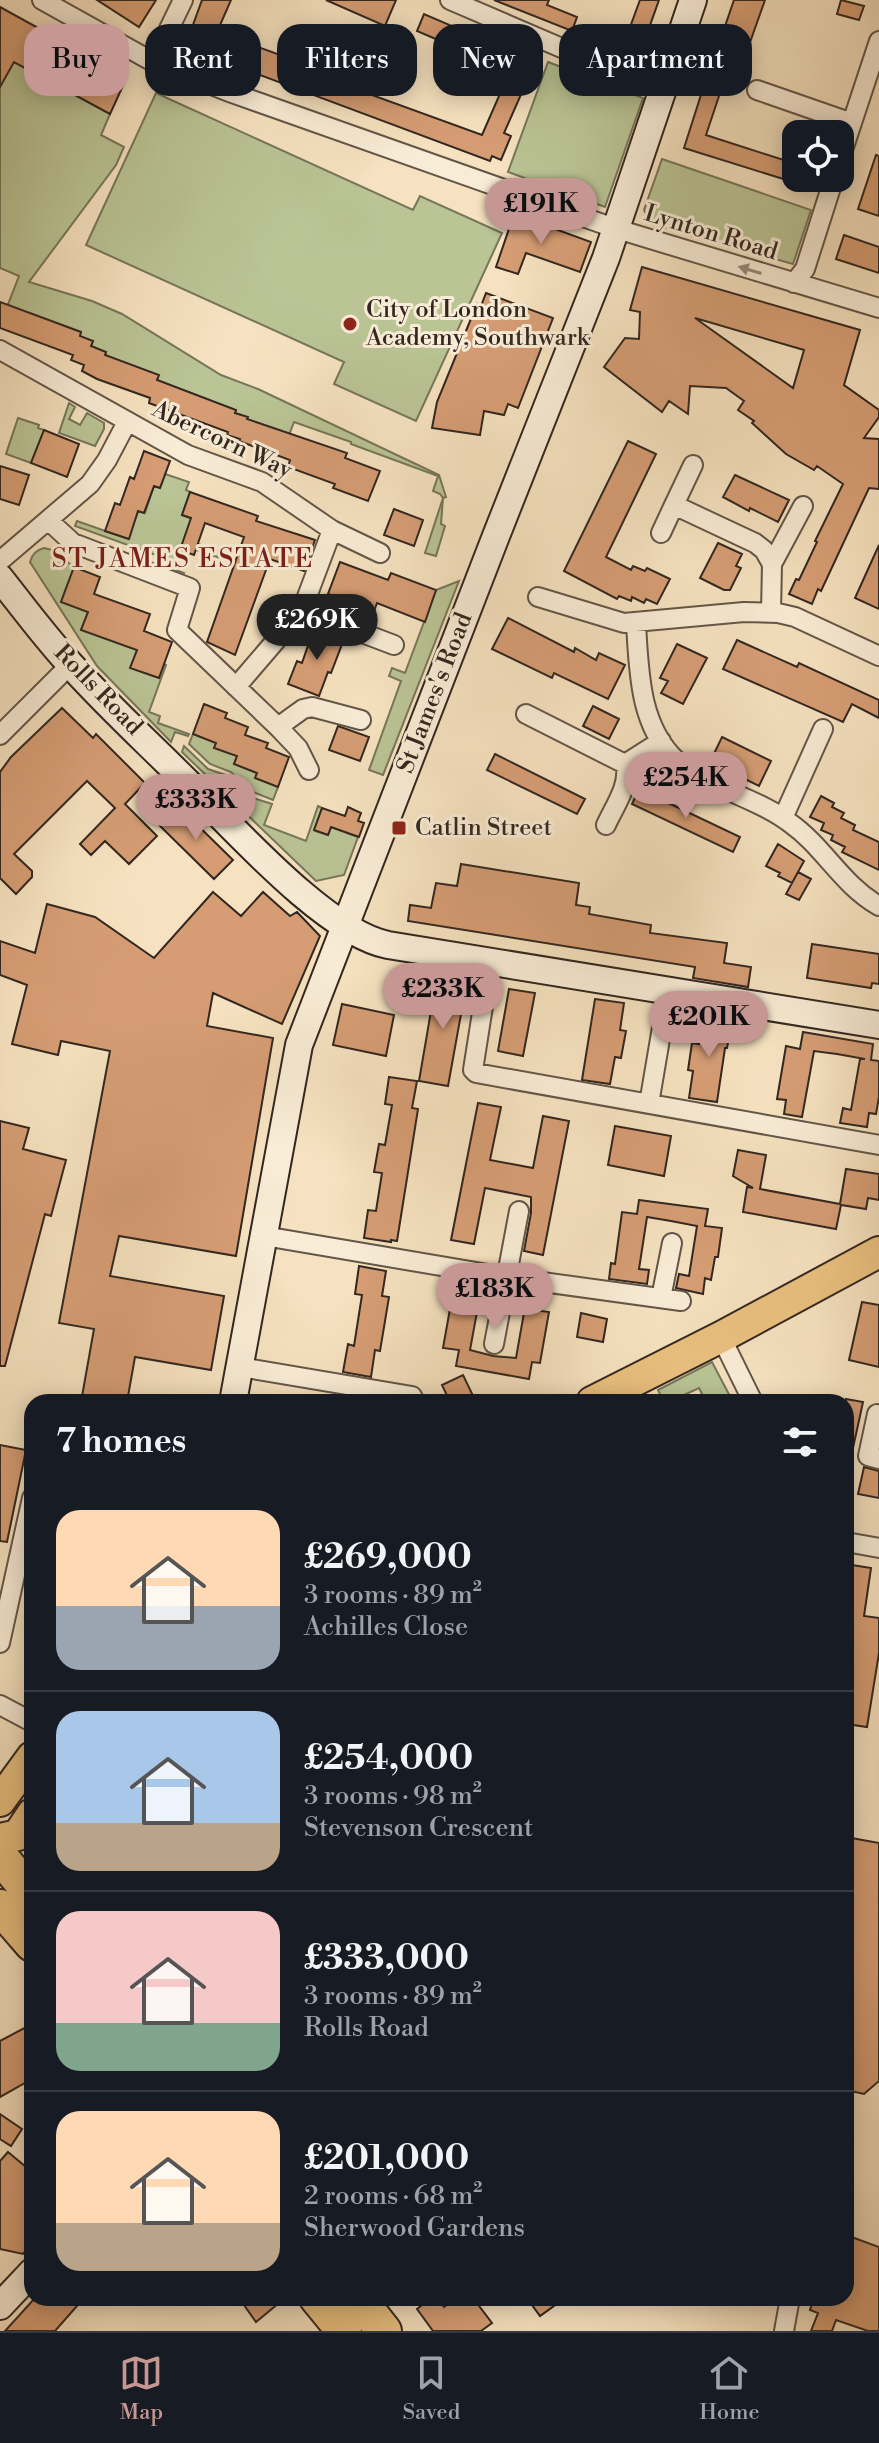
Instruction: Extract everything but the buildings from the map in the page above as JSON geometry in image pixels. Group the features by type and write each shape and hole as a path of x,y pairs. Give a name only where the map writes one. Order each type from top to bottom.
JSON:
{"highway":[{"path":"0,1856 24,1885"},
{"path":"0,1907 24,1935"},
{"path":"324,2306 344,2331"},
{"path":"344,2306 355,2320 357,2331"},
{"path":"364,2306 384,2331"}],"main road":[{"path":"608,1394 879,1252"},
{"path":"0,1801 24,1768"},
{"path":"0,1839 18,1835 24,1826"}],"street":[{"name":"Lynton Road","path":"42,0 145,58"},
{"path":"171,24 183,0"},
{"path":"450,0 559,47"},
{"name":"St James's Road","path":"685,24 693,0"},
{"path":"853,120 879,41"},
{"path":"757,90 843,120"},
{"name":"Lynton Road","path":"242,96 617,229 879,308"},
{"name":"St James's Road","path":"235,1394 299,1045 617,229 659,96"},
{"path":"794,283 805,269 829,192"},
{"name":"Abercorn Way","path":"0,350 188,455 262,482 332,530 380,553"},
{"path":"0,561 80,494 107,460 127,422"},
{"path":"661,533 693,465"},
{"path":"674,505 755,543 764,550 772,564"},
{"path":"771,612 772,564 803,506"},
{"path":"49,521 73,543 190,588 177,630 298,748 309,770"},
{"path":"236,687 302,610 332,530"},
{"name":"Rolls Road","path":"0,578 70,665 250,844 344,927"},
{"path":"538,597 636,624 771,612 795,617 878,653"},
{"path":"302,610 394,645"},
{"path":"636,624 643,697 649,719 661,741 679,762 783,818 805,836 862,896 879,906"},
{"path":"0,735 70,665"},
{"path":"278,727 303,709 312,707 361,720"},
{"path":"526,714 625,764 626,782 606,825"},
{"path":"783,818 823,729"},
{"path":"625,764 661,741"},
{"path":"344,927 376,943 879,1025"},
{"path":"649,1104 668,992"},
{"path":"484,1000 473,1070 480,1074 879,1145"},
{"path":"494,1344 519,1211"},
{"path":"264,1236 506,1277 681,1301"},
{"path":"661,1298 672,1243"},
{"path":"721,1337 749,1394"},
{"path":"240,1367 343,1393 366,1394"},
{"path":"877,1414 868,1456 879,1459"},
{"path":"0,1643 24,1534"},
{"path":"854,1543 879,1548"},
{"path":"0,1705 24,1718"},
{"path":"0,2306 24,2280"},
{"path":"784,2331 789,2306"}],"green space":[{"path":"24,43 24,96 88,96 110,114 101,135 124,147 116,165 29,282 92,301 122,314 221,375 258,389 439,475 446,497 433,491 438,476 294,422 289,435 247,420 247,417 235,413 236,410 157,380 105,355 106,352 91,346 93,341 0,325 19,276 0,268 0,54"},
{"path":"548,62 559,66 559,96 643,98 605,207 508,172 536,96 543,96 543,76"},
{"path":"155,96 163,96 413,210 420,196 502,233 416,421 334,384 344,362 86,245"},
{"path":"662,159 811,210 793,264 651,224 644,210"},
{"path":"69,403 75,407 69,419 80,425 87,413 104,423 95,446 59,433"},
{"path":"18,418 39,425 38,428 44,430 31,463 6,454"},
{"path":"165,474 189,482 186,490 190,492 182,515 195,520 188,540 225,554 223,559 182,545 173,569 184,573 181,577 163,572 167,559 75,526 77,521 128,539 138,511 145,513 154,486 160,488"},
{"path":"443,498 441,524 445,526 436,556 425,553"},
{"path":"44,548 52,550 74,567 61,602 88,612 81,630 137,650 131,668 159,678 166,665 149,712 160,716 158,723 188,736 175,732 171,742 97,666 30,562 35,553"},
{"path":"459,581 383,775 369,770 401,681 389,676 392,668 405,673 436,590"},
{"path":"193,734 216,743 214,748 237,756 234,764 257,773 256,778 278,787 273,800 253,792 231,772 210,764 189,744"},
{"path":"184,746 208,769 229,776 250,797 272,804 264,825 306,841 318,806 322,808 315,831 328,835 331,827 358,837 344,875 316,881 182,752"},
{"path":"712,1362 729,1394 702,1394 699,1388 686,1394 660,1394 658,1390"}],"place":[{"name":"City of London Academy, Southwark","path":"350,324"},
{"name":"Catlin Street","path":"399,828"}],"district":[{"name":"ST JAMES ESTATE","path":"183,559"}]}
